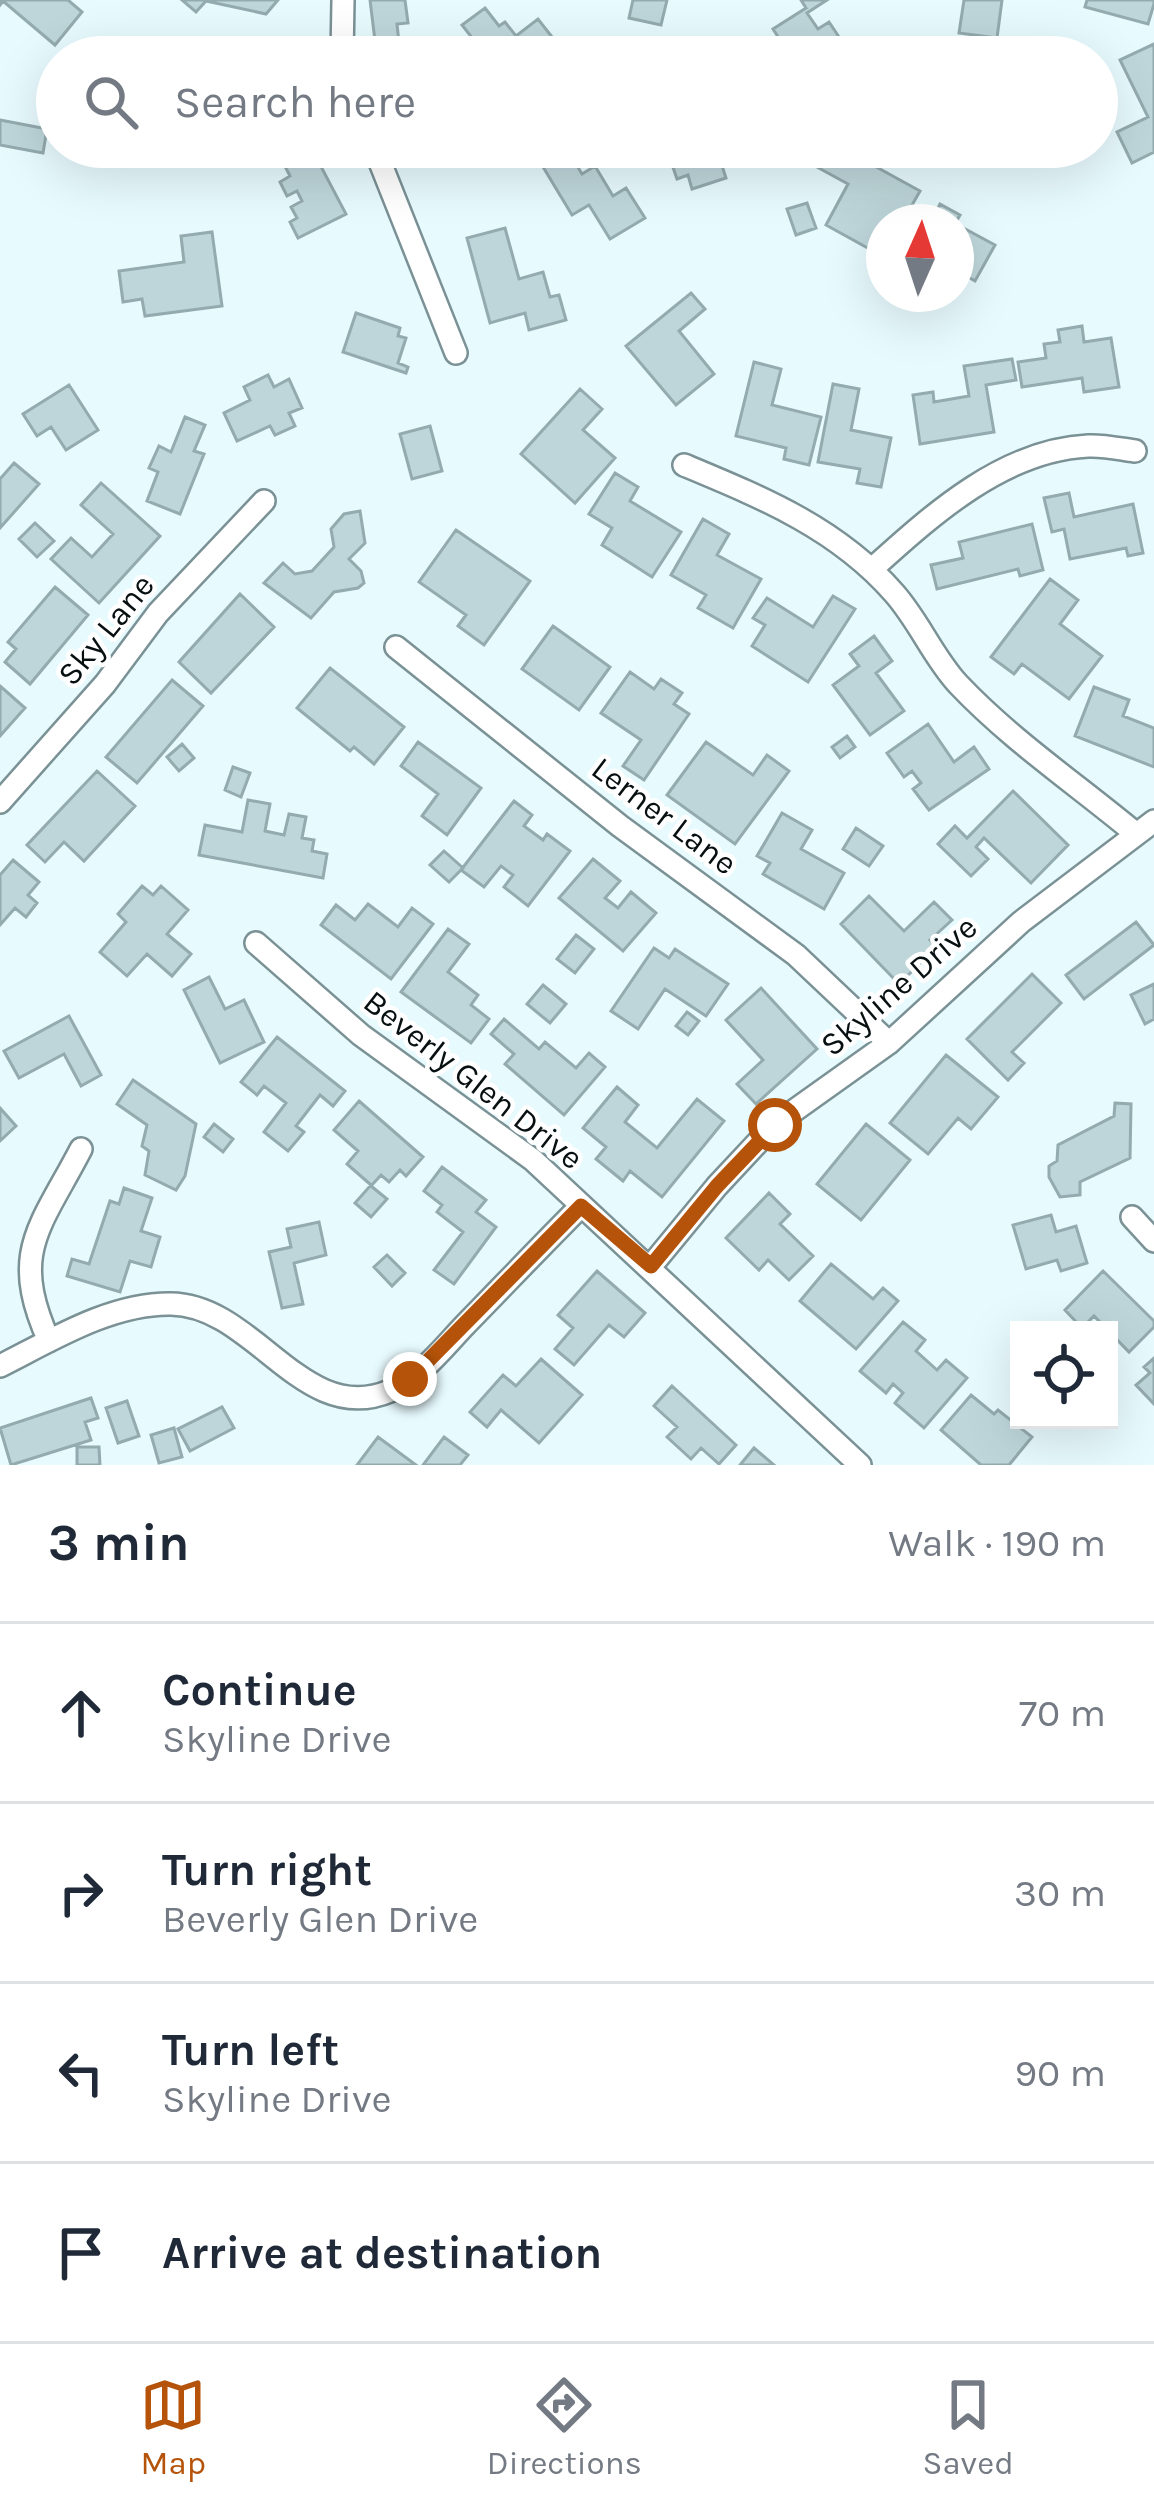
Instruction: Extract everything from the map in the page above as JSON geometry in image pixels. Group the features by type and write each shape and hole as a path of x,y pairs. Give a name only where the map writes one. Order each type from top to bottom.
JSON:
{"street":[{"path":"342,36 343,0"},
{"path":"382,168 456,353"},
{"path":"872,569 956,500 1041,454 1089,446 1135,451"},
{"path":"684,465 797,514 833,536 899,599 956,682 1001,725 1145,826"},
{"name":"Sky Lane","path":"0,802 105,684 158,613 265,501"},
{"name":"Lerner Lane","path":"396,647 620,826 796,955 889,1043"},
{"name":"Skyline Drive","path":"651,1266 775,1125 889,1043 1022,922 1145,826"},
{"name":"Beverly Glen Drive","path":"256,943 362,1035 532,1160 860,1465"},
{"path":"49,1341 32,1303 27,1274 34,1240 81,1148"},
{"path":"0,1366 132,1309 169,1304 190,1306 238,1328 331,1395 350,1400 370,1397 410,1379 428,1364 581,1206"},
{"path":"1132,1217 1154,1241"}],"building":[{"path":"0,0 68,0 82,12 62,36 44,36 3,1 0,5"},
{"path":"182,0 278,0 266,14 206,1 196,12"},
{"path":"370,0 405,0 408,23 397,24 398,36 374,36"},
{"path":"633,0 667,0 661,25 629,18"},
{"path":"801,0 827,0 807,13 818,29 829,22 838,36 778,36 773,29 806,8"},
{"path":"964,0 1002,0 997,36 959,33"},
{"path":"1087,0 1154,0 1154,4 1148,24 1085,7"},
{"path":"485,8 499,26 505,22 516,36 471,36 462,25"},
{"path":"538,19 551,36 516,36"},
{"path":"1154,44 1154,152 1132,163 1118,132 1148,117 1120,60"},
{"path":"0,120 36,127 36,152 0,145"},
{"path":"286,168 322,168 346,214 298,238 290,222 297,218 291,207 302,201 297,191 287,196 280,182 290,176"},
{"path":"544,168 578,168 582,174 596,168 613,196 626,188 645,218 610,239 589,205 572,215"},
{"path":"673,168 723,168 726,178 692,189 688,175 677,179"},
{"path":"819,168 878,168 920,191 913,204 866,204 866,247 826,225 848,184"},
{"path":"807,203 816,228 796,235 787,209"},
{"path":"505,228 519,279 543,272 550,297 559,295 566,320 529,330 525,313 490,323 467,238"},
{"path":"212,232 222,306 145,316 142,299 123,302 119,271 184,262 181,236"},
{"path":"974,234 995,245 974,280"},
{"path":"691,293 705,309 679,331 714,374 676,405 626,346"},
{"path":"356,313 400,328 398,336 406,338 398,363 408,367 406,373 343,352"},
{"path":"1082,326 1084,342 1111,338 1119,387 1084,392 1082,378 1022,387 1018,362 1046,358 1044,344 1060,342 1058,330"},
{"path":"1012,359 1016,380 986,385 994,432 920,444 913,395 933,392 934,402 969,396 964,366"},
{"path":"754,362 781,369 772,405 821,417 809,465 784,459 786,448 736,436"},
{"path":"268,375 274,387 289,379 302,408 289,413 295,426 275,435 270,426 237,441 224,413 250,400 244,387"},
{"path":"833,384 859,389 851,430 891,438 881,487 857,483 860,469 818,462"},
{"path":"69,385 98,430 66,450 51,427 37,436 23,414"},
{"path":"580,389 602,409 583,430 615,458 575,503 521,454"},
{"path":"185,417 205,425 194,451 204,454 180,514 147,501 158,472 149,468 159,446 171,452"},
{"path":"430,426 442,471 412,479 400,434"},
{"path":"14,463 39,484 0,528 0,479"},
{"path":"615,473 638,487 630,501 681,532 652,577 602,545 612,528 589,514"},
{"path":"101,483 160,536 99,603 51,559 71,538 92,557 113,534 81,505"},
{"path":"1069,493 1074,517 1133,504 1143,553 1128,556 1126,548 1070,559 1064,529 1052,532 1044,498"},
{"path":"360,511 365,543 349,559 361,571 364,583 358,588 334,592 311,618 264,583 283,563 295,574 312,571 334,547 331,529 344,514"},
{"path":"703,519 729,534 717,555 761,579 733,628 698,608 706,595 671,575"},
{"path":"35,523 54,541 37,557 19,539"},
{"path":"1032,524 1043,570 1020,576 1018,569 937,589 931,565 963,558 959,542"},
{"path":"456,530 530,581 484,645 458,626 466,615 419,582"},
{"path":"1050,579 1078,600 1060,624 1102,656 1069,699 1022,664 1014,674 991,657"},
{"path":"55,587 88,615 30,684 5,662 16,649 8,642"},
{"path":"240,594 274,627 211,693 179,662"},
{"path":"833,596 855,609 808,682 752,646 765,625 753,618 767,598 813,627"},
{"path":"553,626 610,667 579,710 522,669"},
{"path":"874,636 892,661 876,673 904,711 870,735 833,685 859,666 850,654"},
{"path":"330,668 404,727 374,764 354,747 350,751 297,708"},
{"path":"630,672 654,689 661,679 682,693 674,704 689,714 644,780 623,766 641,740 601,713"},
{"path":"172,680 203,706 137,783 106,757"},
{"path":"0,686 25,708 0,736"},
{"path":"1094,687 1129,700 1123,716 1154,728 1154,767 1075,736"},
{"path":"928,724 954,762 974,747 989,769 929,810 913,789 921,783 912,771 904,777 887,753"},
{"path":"847,736 855,747 840,758 832,747"},
{"path":"418,742 481,788 447,835 422,816 438,794 401,766"},
{"path":"706,742 753,775 767,755 789,771 735,844 667,795"},
{"path":"182,744 194,758 179,771 167,757"},
{"path":"233,767 250,773 241,797 225,790"},
{"path":"97,771 135,806 84,861 64,842 45,862 27,845"},
{"path":"1013,791 1068,845 1031,883 984,838 976,847 988,859 971,876 938,844 955,826 967,838"},
{"path":"248,800 270,804 265,831 284,835 289,814 306,817 302,838 314,840 312,851 327,854 323,878 199,855 205,825 242,832"},
{"path":"514,801 532,815 524,826 543,840 547,834 570,851 528,906 504,887 513,875 501,866 484,887 461,870"},
{"path":"782,813 812,830 801,849 844,873 824,909 763,874 770,863 757,856"},
{"path":"856,828 883,846 869,866 843,849"},
{"path":"444,851 463,868 449,882 430,865"},
{"path":"593,859 620,881 605,898 618,908 631,892 656,913 623,951 559,898"},
{"path":"13,860 39,882 28,895 37,903 26,917 15,908 0,925 0,875"},
{"path":"142,886 153,895 161,886 188,910 167,934 191,954 172,976 147,954 127,976 100,952 126,922 118,914"},
{"path":"869,896 904,931 934,902 952,920 930,940 937,947 899,984 841,924"},
{"path":"368,904 398,927 412,908 433,924 391,979 321,925 336,905 355,920"},
{"path":"1136,922 1154,945 1084,999 1066,975"},
{"path":"448,929 469,944 448,972 478,995 471,1005 489,1019 471,1043 401,992"},
{"path":"576,935 594,949 575,973 557,959"},
{"path":"654,948 669,958 675,949 728,984 706,1016 665,989 638,1029 611,1011"},
{"path":"1032,974 1061,1003 1012,1052 1024,1063 1008,1080 967,1039"},
{"path":"209,977 225,1009 244,1000 264,1042 220,1063 184,990"},
{"path":"1154,984 1154,1019 1145,1024 1131,995"},
{"path":"543,985 566,1004 550,1023 527,1004"},
{"path":"761,988 817,1049 756,1104 737,1084 763,1060 726,1020"},
{"path":"687,1012 699,1021 688,1035 676,1026"},
{"path":"69,1016 101,1075 81,1086 64,1054 19,1078 4,1051"},
{"path":"504,1019 539,1049 545,1042 576,1068 589,1053 605,1067 564,1115 505,1064 514,1054 491,1034"},
{"path":"277,1037 345,1091 333,1106 320,1095 296,1126 304,1132 288,1151 264,1132 286,1103 264,1086 257,1095 241,1082"},
{"path":"946,1055 998,1097 971,1129 958,1118 928,1154 890,1123"},
{"path":"133,1080 196,1124 185,1176 176,1190 145,1175 149,1151 142,1146 147,1125 117,1104"},
{"path":"617,1087 638,1105 625,1122 657,1148 697,1099 724,1121 662,1197 630,1171 623,1181 596,1159 606,1147 583,1128"},
{"path":"359,1101 423,1157 406,1176 400,1170 389,1182 381,1175 371,1186 387,1199 371,1217 355,1203 371,1185 347,1164 358,1151 334,1130"},
{"path":"1115,1103 1131,1104 1130,1158 1080,1182 1080,1195 1060,1197 1049,1177 1058,1145 1114,1116"},
{"path":"0,1108 16,1126 0,1141"},
{"path":"214,1124 233,1139 223,1152 204,1137"},
{"path":"866,1124 910,1160 861,1220 817,1184"},
{"path":"442,1167 486,1200 476,1212 496,1227 454,1284 434,1270 463,1232 437,1212 442,1205 424,1191"},
{"path":"124,1188 152,1198 141,1231 160,1237 151,1267 130,1261 120,1292 67,1276 72,1259 89,1264 110,1201 119,1204"},
{"path":"769,1193 790,1214 780,1224 813,1256 789,1280 768,1260 759,1270 726,1238"},
{"path":"1051,1215 1056,1232 1076,1226 1087,1263 1061,1271 1057,1260 1026,1269 1013,1225"},
{"path":"319,1222 326,1255 294,1263 303,1304 282,1308 269,1252 291,1247 287,1229"},
{"path":"387,1255 405,1273 392,1286 374,1267"},
{"path":"831,1264 873,1299 883,1288 898,1301 856,1349 800,1301"},
{"path":"597,1271 645,1313 624,1337 609,1325 574,1365 555,1349 573,1328 558,1315"},
{"path":"1103,1271 1154,1321 1154,1327 1129,1352 1118,1341 1118,1321 1099,1321 1094,1316 1075,1321 1065,1310"},
{"path":"903,1322 925,1340 916,1351 937,1370 946,1360 967,1378 924,1428 895,1403 903,1393 893,1384 886,1393 860,1371"},
{"path":"1154,1358 1154,1404 1136,1385 1150,1373 1144,1367"},
{"path":"541,1359 582,1395 539,1443 501,1410 487,1427 470,1412 503,1375 516,1386"},
{"path":"672,1386 736,1445 719,1464 701,1448 691,1459 667,1437 677,1427 654,1406"},
{"path":"971,1395 994,1414 998,1410 1010,1420 1010,1429 1022,1429 1032,1437 1009,1465 981,1465 941,1430"},
{"path":"91,1398 98,1418 85,1422 91,1440 11,1465 0,1428"},
{"path":"127,1401 139,1436 118,1443 106,1408"},
{"path":"222,1407 234,1428 190,1451 178,1429"},
{"path":"174,1428 182,1457 159,1463 151,1435"},
{"path":"378,1437 416,1465 357,1465"},
{"path":"444,1437 468,1455 460,1465 423,1465"},
{"path":"77,1447 99,1447 100,1465 77,1465"},
{"path":"754,1448 774,1465 740,1465"}],"route":[{"path":"410,1379 581,1206 651,1266 748,1150 775,1125"}]}
